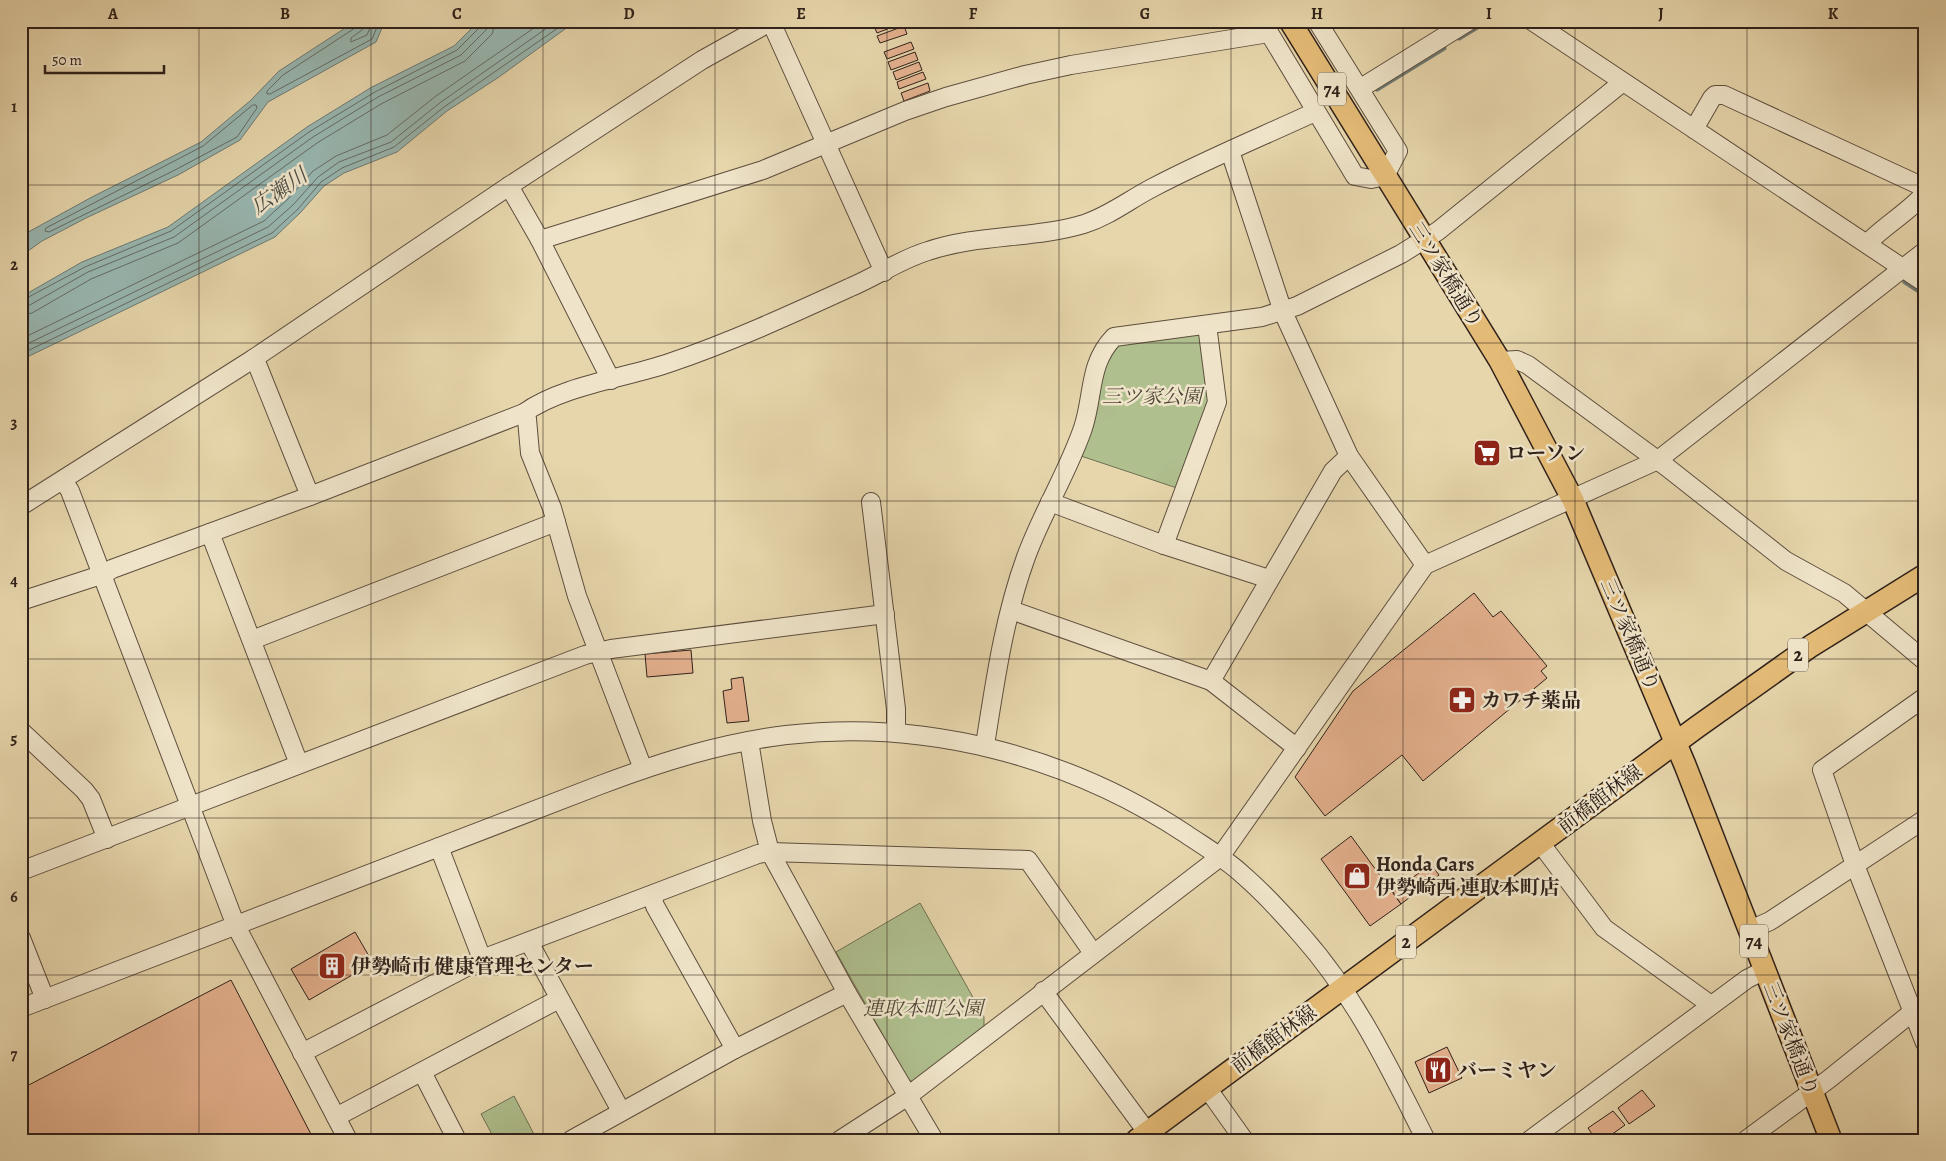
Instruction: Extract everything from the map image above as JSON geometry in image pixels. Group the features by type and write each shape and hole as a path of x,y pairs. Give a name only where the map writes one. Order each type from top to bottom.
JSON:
{"main road":[{"name":"三ツ家橋通り","path":"1290,21 1423,240 1500,361 1573,500 1676,744 1831,1140"},
{"name":"前橋館林線","path":"1142,1136 1811,646 1925,575"}],"street":[{"path":"21,506 253,359 509,186 702,60 772,21 884,272"},
{"path":"540,240 763,170 905,111 1025,75 1265,27 1355,176 1372,179 1385,176 1398,152 1361,88 1318,21"},
{"path":"1361,88 1469,21"},
{"path":"1532,21 1925,283"},
{"path":"984,745 1002,639 1026,557 1083,428 1092,381 1102,349 1114,337 1283,312 1438,231 1623,82"},
{"path":"1694,130 1712,98 1715,95 1724,95 1919,185 1924,191 1919,200 1882,228 1868,244"},
{"path":"21,601 92,576 104,574 112,569 310,496 524,413 549,399 690,355 796,312 928,251 965,242 1051,231 1085,224 1109,214 1151,188 1315,112"},
{"path":"1230,151 1283,312 1349,456 1425,565"},
{"path":"509,186 540,240 611,380"},
{"path":"840,1140 908,1096 1092,953 1220,857 1425,565 1573,500 1658,460 1925,251"},
{"path":"1164,545 1217,402 1207,324"},
{"path":"253,359 257,364 310,496"},
{"path":"1500,361 1517,360 1528,365 1658,460 1786,561 1844,592 1925,661"},
{"path":"524,413 527,419 530,453 556,522 577,596 643,769"},
{"path":"1212,681 1333,471 1349,456"},
{"path":"63,480 70,491 104,574 236,926 348,1140"},
{"path":"870,502 896,709 896,733"},
{"path":"1050,502 1164,545 1270,580"},
{"path":"252,640 556,522"},
{"path":"210,533 299,764"},
{"path":"1011,610 1212,681 1297,748"},
{"path":"21,871 597,652 885,614"},
{"path":"1925,697 1822,770 1855,865 1919,1006 1925,1043"},
{"path":"21,731 84,790 91,799 107,838"},
{"path":"21,1008 643,769 686,755 749,741 815,733 924,735 984,745 1113,791 1169,823 1220,857 1272,902 1304,938 1343,988 1365,1022 1426,1140"},
{"path":"749,741 762,821 770,852 847,993 934,1140"},
{"path":"1750,930 1770,922 1925,819"},
{"path":"1541,844 1604,928 1711,1006"},
{"path":"439,847 482,959"},
{"path":"302,1053 482,959 758,854 770,852 1028,860 1092,953"},
{"path":"652,895 655,906 735,1049"},
{"path":"21,938 44,999"},
{"path":"530,942 621,1111"},
{"path":"1530,1140 1747,979 1765,970"},
{"path":"1043,991 1142,1136"},
{"path":"579,1138 621,1111 735,1049 847,993"},
{"path":"336,1117 559,999"},
{"path":"1746,1140 1812,1092 1919,1006"},
{"path":"422,1072 456,1140"},
{"path":"1207,1088 1244,1140"}],"green space":[{"name":"三ツ家公園","path":"1195,332 1202,338 1209,399 1177,488 1078,455 1110,350 1118,344"},
{"name":"連取本町公園","path":"920,903 984,1017 984,1028 914,1081 909,1081 836,952"},
{"path":"514,1096 537,1140 495,1140 481,1114"}],"water":[{"path":"356,21 393,21 382,28 376,42 268,102 240,140 178,175 42,241 21,256 21,236 92,197 201,142 250,101 279,71"},
{"name":"広瀬川","path":"479,21 576,21 499,77 447,111 397,152 344,173 324,186 275,237 21,360 21,297 82,262 168,227 307,127 372,87 454,46"}],"building":[{"path":"886,21 903,21 903,23 877,33 874,26"},
{"path":"904,26 907,34 880,43 877,36"},
{"path":"911,42 914,49 887,59 884,52"},
{"path":"915,52 918,60 891,70 888,62"},
{"path":"919,62 922,70 896,80 893,72"},
{"path":"923,72 926,79 899,89 897,82"},
{"path":"928,83 930,91 904,101 901,93"},
{"path":"1474,593 1493,617 1501,611 1547,666 1541,671 1547,678 1423,781 1402,755 1325,816 1295,777 1353,691"},
{"path":"691,650 693,673 647,677 645,654"},
{"path":"743,677 749,721 727,723 723,691 732,689 731,679"},
{"name":"Honda Cars 伊勢崎西 連取本町店","path":"1351,836 1401,904 1370,926 1321,859"},
{"path":"1431,864 1439,875 1401,904 1393,892"},
{"name":"伊勢崎市 健康管理センター","path":"355,932 373,963 309,1000 291,969"},
{"path":"231,980 314,1140 21,1140 21,1089"},
{"name":"バーミヤン","path":"1447,1047 1462,1078 1429,1093 1415,1062"},
{"path":"1642,1090 1655,1106 1629,1124 1618,1108"},
{"path":"1613,1111 1625,1125 1604,1140 1596,1140 1588,1128"}],"waterway":[{"path":"1459,38 1487,21"},
{"path":"1377,89 1444,48"},
{"path":"1905,282 1925,295"}],"place":[{"name":"ローソン","path":"1487,453"},
{"name":"カワチ薬品","path":"1462,700"},
{"name":"Honda Cars 伊勢崎西 連取本町店","path":"1357,876"},
{"name":"伊勢崎市 健康管理センター","path":"332,966"},
{"name":"バーミヤン","path":"1438,1070"}]}
